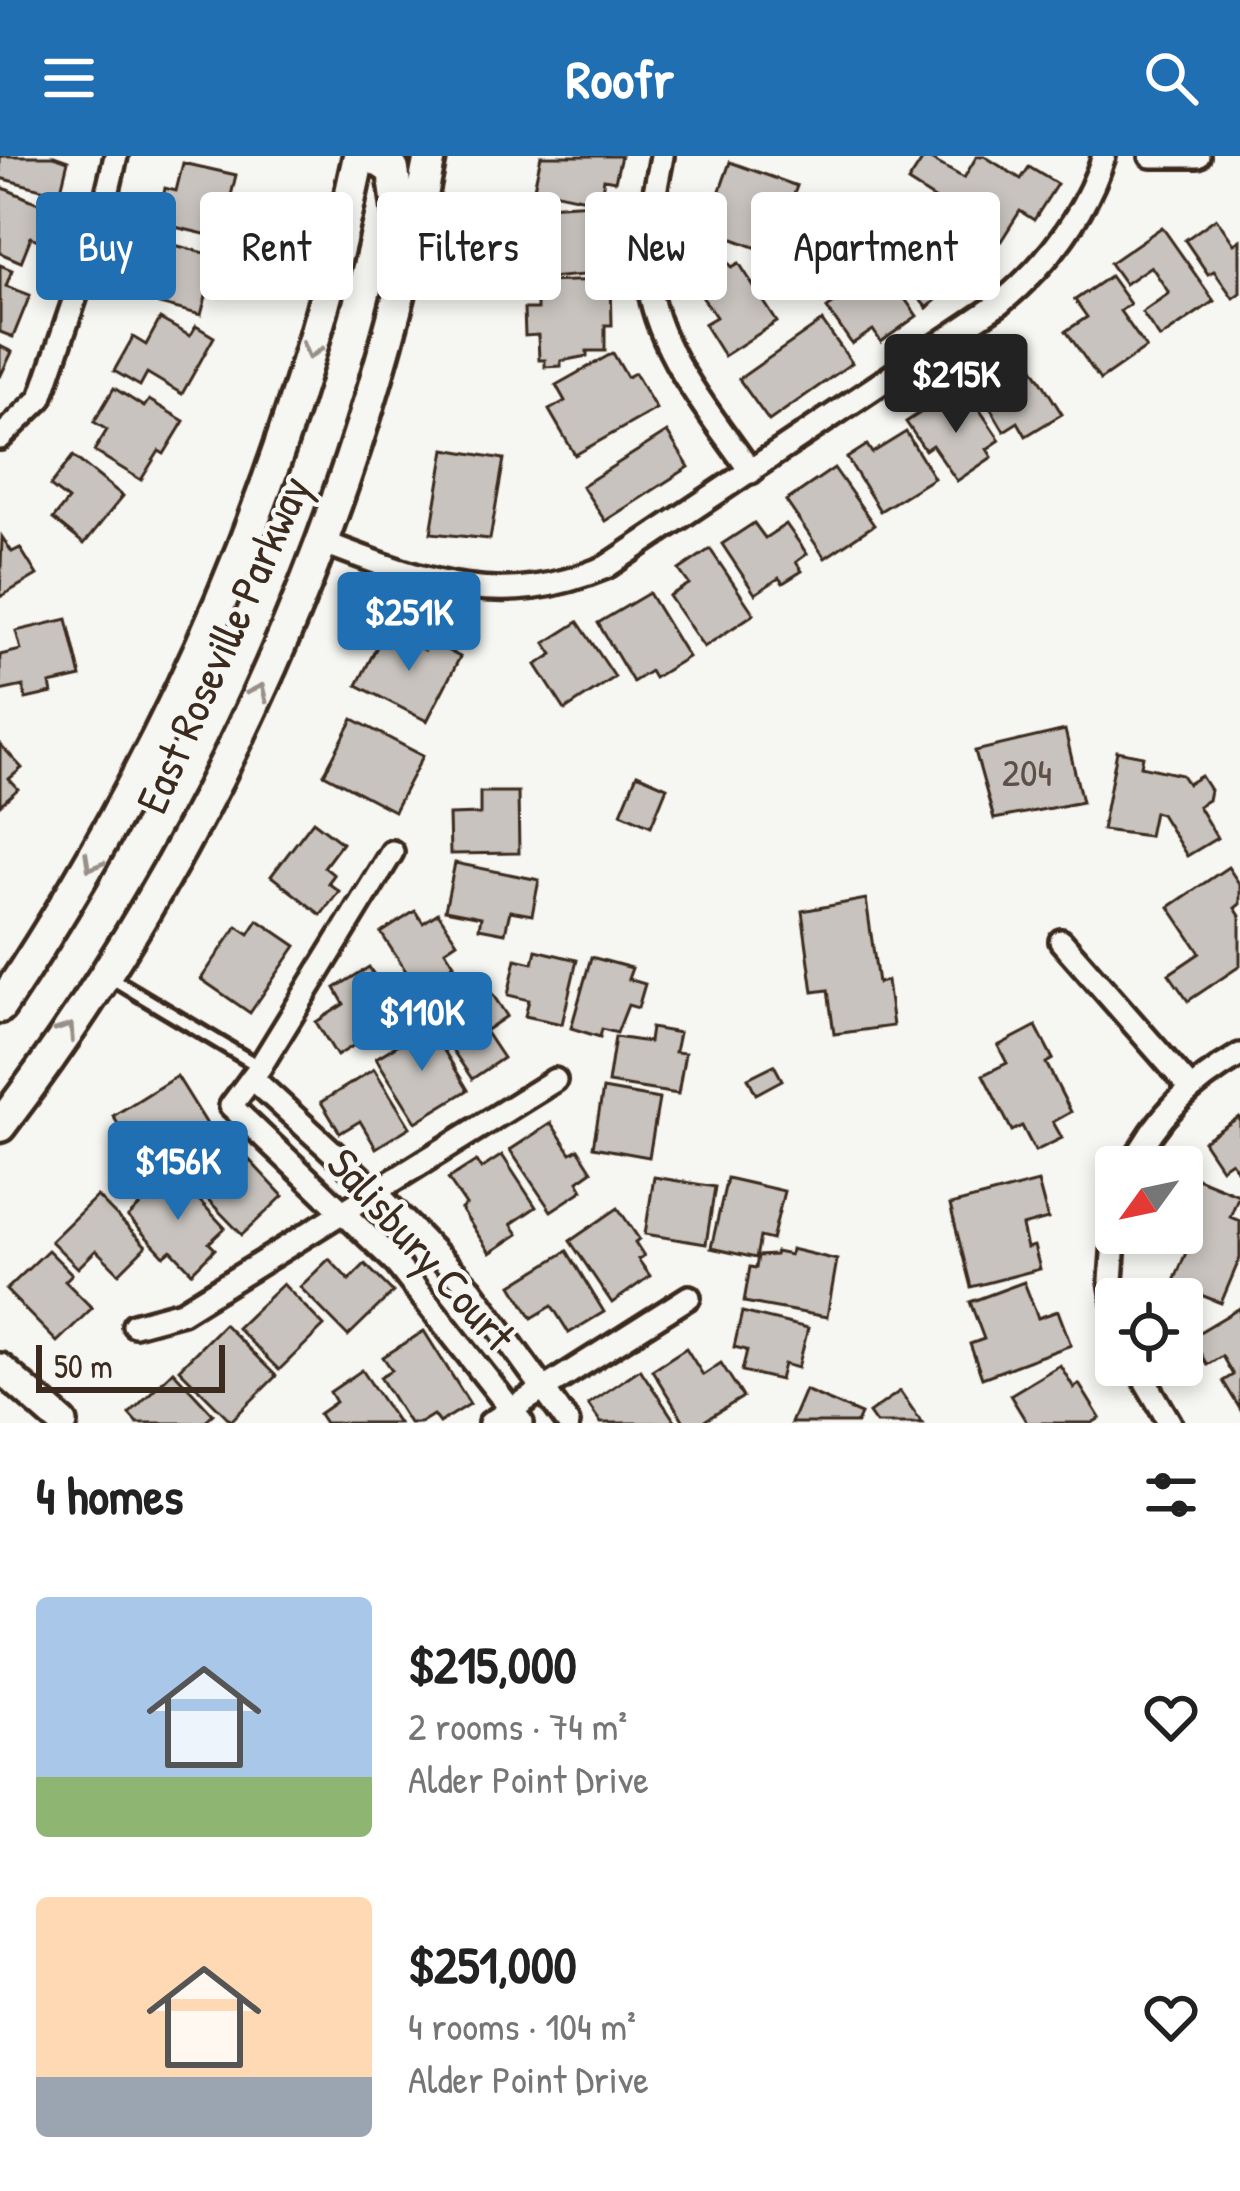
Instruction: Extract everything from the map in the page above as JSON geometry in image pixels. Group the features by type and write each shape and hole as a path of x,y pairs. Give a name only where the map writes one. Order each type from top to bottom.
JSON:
{"main road":[{"name":"East Roseville Parkway","path":"0,1006 81,882 193,671 284,442 341,245 359,156"},
{"path":"372,156 393,170 396,192"},
{"name":"East Roseville Parkway","path":"422,192 430,156"},
{"name":"East Roseville Parkway","path":"0,1126 106,974 218,778 285,635 322,542 397,300"}],"street":[{"path":"0,438 41,398 100,228 116,156"},
{"path":"662,156 647,247 653,298 684,374 751,472"},
{"path":"322,542 440,582 494,590 543,589 606,567 999,304 1067,233 1084,206 1104,156"},
{"path":"1151,156 1198,156"},
{"path":"392,852 256,1073 471,1289 568,1423"},
{"path":"1061,941 1191,1089"},
{"path":"1144,1146 1154,1127 1191,1089 1240,1055"},
{"name":"Salisbury Court","path":"256,1073 231,1106 394,1261 517,1416"},
{"path":"134,1325 182,1312 555,1080"},
{"path":"490,1423 517,1416 546,1388 689,1298"},
{"path":"0,1368 63,1423"},
{"path":"1148,1386 1170,1423"}],"lane":[{"path":"106,974 256,1073"}],"building":[{"path":"0,156 54,156 68,161 60,192 0,178"},
{"path":"541,156 621,156 615,181 604,179 602,192 585,192 585,199 534,188"},
{"path":"925,156 964,178 977,156 984,156 1021,179 1029,167 1057,184 1034,220 1020,211 1001,241 1000,192 924,192 908,182"},
{"path":"730,162 797,186 795,192 751,192 751,246 727,237 727,192 719,192"},
{"path":"183,163 236,175 232,192 200,192 200,233 176,227 176,192 164,192 165,188 176,191"},
{"path":"1,187 36,202 36,239 31,237 21,262 0,253"},
{"path":"585,203 585,275 561,277 561,205"},
{"path":"1216,218 1234,244 1240,240 1240,293 1233,298 1214,271 1208,274 1185,240"},
{"path":"1162,227 1214,301 1160,338 1142,312 1169,293 1151,266 1125,284 1110,263"},
{"path":"176,245 200,252 200,300 205,300 201,315 159,304 160,300 176,300"},
{"path":"727,260 732,267 739,263 751,282 751,300 763,300 777,322 724,356 704,324 716,317 704,300 727,300"},
{"path":"0,265 12,270 6,286 30,295 13,337 0,332"},
{"path":"1110,276 1130,304 1120,311 1146,348 1100,380 1066,331 1087,317 1075,300"},
{"path":"561,281 585,281 585,300 611,300 612,325 605,325 605,351 587,351 587,356 561,361 561,366 545,367 545,360 539,360 538,335 525,336 524,309 537,309 537,300 561,300"},
{"path":"838,300 906,300 917,316 881,342 873,330 852,344 827,308"},
{"path":"160,319 190,336 196,326 214,337 182,394 147,373 140,386 114,371 133,337 146,345"},
{"path":"822,321 852,363 769,421 739,379"},
{"path":"0,346 12,352 0,377"},
{"path":"1020,347 1062,414 1026,436 1018,422 1004,431 984,397 993,392 988,383 998,377 990,365"},
{"path":"613,353 627,377 635,373 656,409 575,455 549,410 565,401 556,385"},
{"path":"114,388 144,407 149,400 184,421 141,480 94,451 107,430 94,422"},
{"path":"940,400 951,415 973,400 1000,440 987,449 992,457 957,481 932,445 925,450 906,422"},
{"path":"667,432 689,467 605,521 582,486"},
{"path":"906,432 934,478 880,511 847,458 867,445 872,453"},
{"path":"445,449 504,459 490,539 431,533"},
{"path":"73,456 123,496 84,544 53,519 68,500 50,486"},
{"path":"834,468 874,525 825,558 786,501"},
{"path":"754,523 765,538 786,524 807,554 796,562 802,571 783,583 779,578 755,594 722,544"},
{"path":"2,537 12,552 20,548 37,575 0,597"},
{"path":"710,549 754,614 704,647 669,596 689,584 679,570"},
{"path":"649,593 688,657 654,678 650,671 633,682 598,623"},
{"path":"67,619 81,677 50,684 52,693 26,699 23,686 0,691 0,655 21,650 16,631"},
{"path":"578,622 615,677 565,710 536,665 553,654 545,643"},
{"path":"386,629 424,650 429,641 460,657 427,721 357,685"},
{"path":"353,719 423,756 394,811 324,774"},
{"path":"1065,730 1082,802 994,819 975,751"},
{"path":"0,744 22,768 9,779 18,789 0,805"},
{"path":"1117,751 1143,756 1141,766 1182,775 1188,784 1201,776 1210,790 1208,800 1198,806 1217,838 1187,856 1161,814 1154,812 1149,836 1102,830"},
{"path":"637,774 667,787 651,826 621,813"},
{"path":"480,792 518,792 519,853 450,854 449,815 480,814"},
{"path":"313,821 342,843 324,867 334,875 328,883 339,891 321,915 271,876"},
{"path":"455,863 539,880 532,915 510,911 505,933 479,928 481,917 445,910"},
{"path":"1228,867 1240,885 1240,904 1235,908 1240,916 1240,966 1188,1001 1169,974 1200,953 1169,907"},
{"path":"866,899 878,983 887,981 893,1026 834,1034 828,990 813,992 802,911"},
{"path":"415,911 423,923 438,913 457,942 445,950 454,964 417,988 381,933"},
{"path":"258,920 296,946 250,1013 201,979 237,926 249,934"},
{"path":"536,950 577,960 562,1024 525,1016 529,1000 508,995 516,959 533,963"},
{"path":"591,957 632,968 628,979 645,984 638,1008 628,1005 617,1033 602,1029 600,1037 571,1028"},
{"path":"369,967 400,1016 337,1056 316,1022 344,1004 335,988"},
{"path":"487,986 507,1016 485,1031 503,1058 472,1079 433,1021"},
{"path":"429,1026 468,1090 416,1122 376,1058"},
{"path":"1036,1026 1053,1059 1046,1063 1071,1112 1053,1122 1062,1138 1035,1151 1022,1126 1012,1131 983,1075 1007,1063 998,1046"},
{"path":"651,1028 679,1033 675,1052 685,1053 678,1094 608,1083 615,1037 649,1042"},
{"path":"774,1065 782,1080 756,1094 748,1078"},
{"path":"374,1069 410,1127 376,1148 360,1121 340,1133 321,1102"},
{"path":"177,1076 210,1129 161,1160 151,1143 136,1152 113,1116"},
{"path":"603,1089 659,1099 649,1157 593,1147"},
{"path":"1239,1117 1240,1174 1231,1161 1221,1168 1203,1141"},
{"path":"551,1123 571,1153 578,1149 592,1171 578,1181 583,1190 551,1211 510,1150"},
{"path":"239,1149 283,1196 242,1235 191,1182 218,1156 225,1163"},
{"path":"502,1155 536,1207 511,1224 518,1234 490,1253 448,1179 476,1161 481,1169"},
{"path":"174,1173 225,1228 209,1243 215,1249 192,1272 171,1250 164,1256 128,1217"},
{"path":"654,1177 715,1187 706,1244 645,1234"},
{"path":"727,1178 784,1191 772,1240 760,1237 756,1258 711,1248"},
{"path":"1203,1180 1239,1195 1230,1217 1240,1221 1240,1258 1221,1303 1203,1296 1203,1278 1175,1278 1185,1254 1203,1254"},
{"path":"1038,1182 1048,1219 1022,1226 1027,1248 1034,1246 1040,1269 971,1287 950,1205"},
{"path":"97,1196 146,1246 119,1273 96,1250 78,1268 51,1241"},
{"path":"618,1208 639,1239 635,1242 644,1256 638,1259 650,1276 612,1303 570,1241"},
{"path":"791,1249 837,1260 827,1317 744,1302 750,1267 756,1268 758,1256 790,1255"},
{"path":"48,1250 72,1274 65,1281 92,1308 57,1342 6,1290"},
{"path":"567,1251 604,1312 569,1333 552,1306 532,1318 512,1285"},
{"path":"329,1259 349,1280 365,1264 393,1292 348,1336 300,1287"},
{"path":"1024,1282 1038,1318 1058,1311 1071,1345 982,1378 970,1344 984,1339 970,1302"},
{"path":"283,1284 324,1326 279,1370 237,1328"},
{"path":"1240,1308 1240,1409 1223,1381 1233,1375 1222,1356 1207,1365 1203,1358 1203,1330"},
{"path":"742,1312 808,1328 798,1368 784,1364 780,1380 742,1371 747,1350 734,1347"},
{"path":"224,1324 276,1376 231,1421 179,1369"},
{"path":"424,1331 470,1404 439,1423 433,1415 409,1423 380,1377 392,1370 383,1357"},
{"path":"686,1348 703,1375 721,1363 743,1397 701,1423 685,1423 652,1370"},
{"path":"1060,1365 1074,1388 1079,1384 1100,1418 1092,1423 1027,1423 1010,1395"},
{"path":"640,1369 676,1423 601,1423 588,1404"},
{"path":"362,1370 398,1423 325,1423 319,1414 336,1402 330,1392"},
{"path":"173,1371 213,1414 203,1423 137,1423 129,1414"},
{"path":"805,1390 861,1414 857,1423 791,1423"},
{"path":"900,1391 922,1423 876,1423 869,1413"}]}
